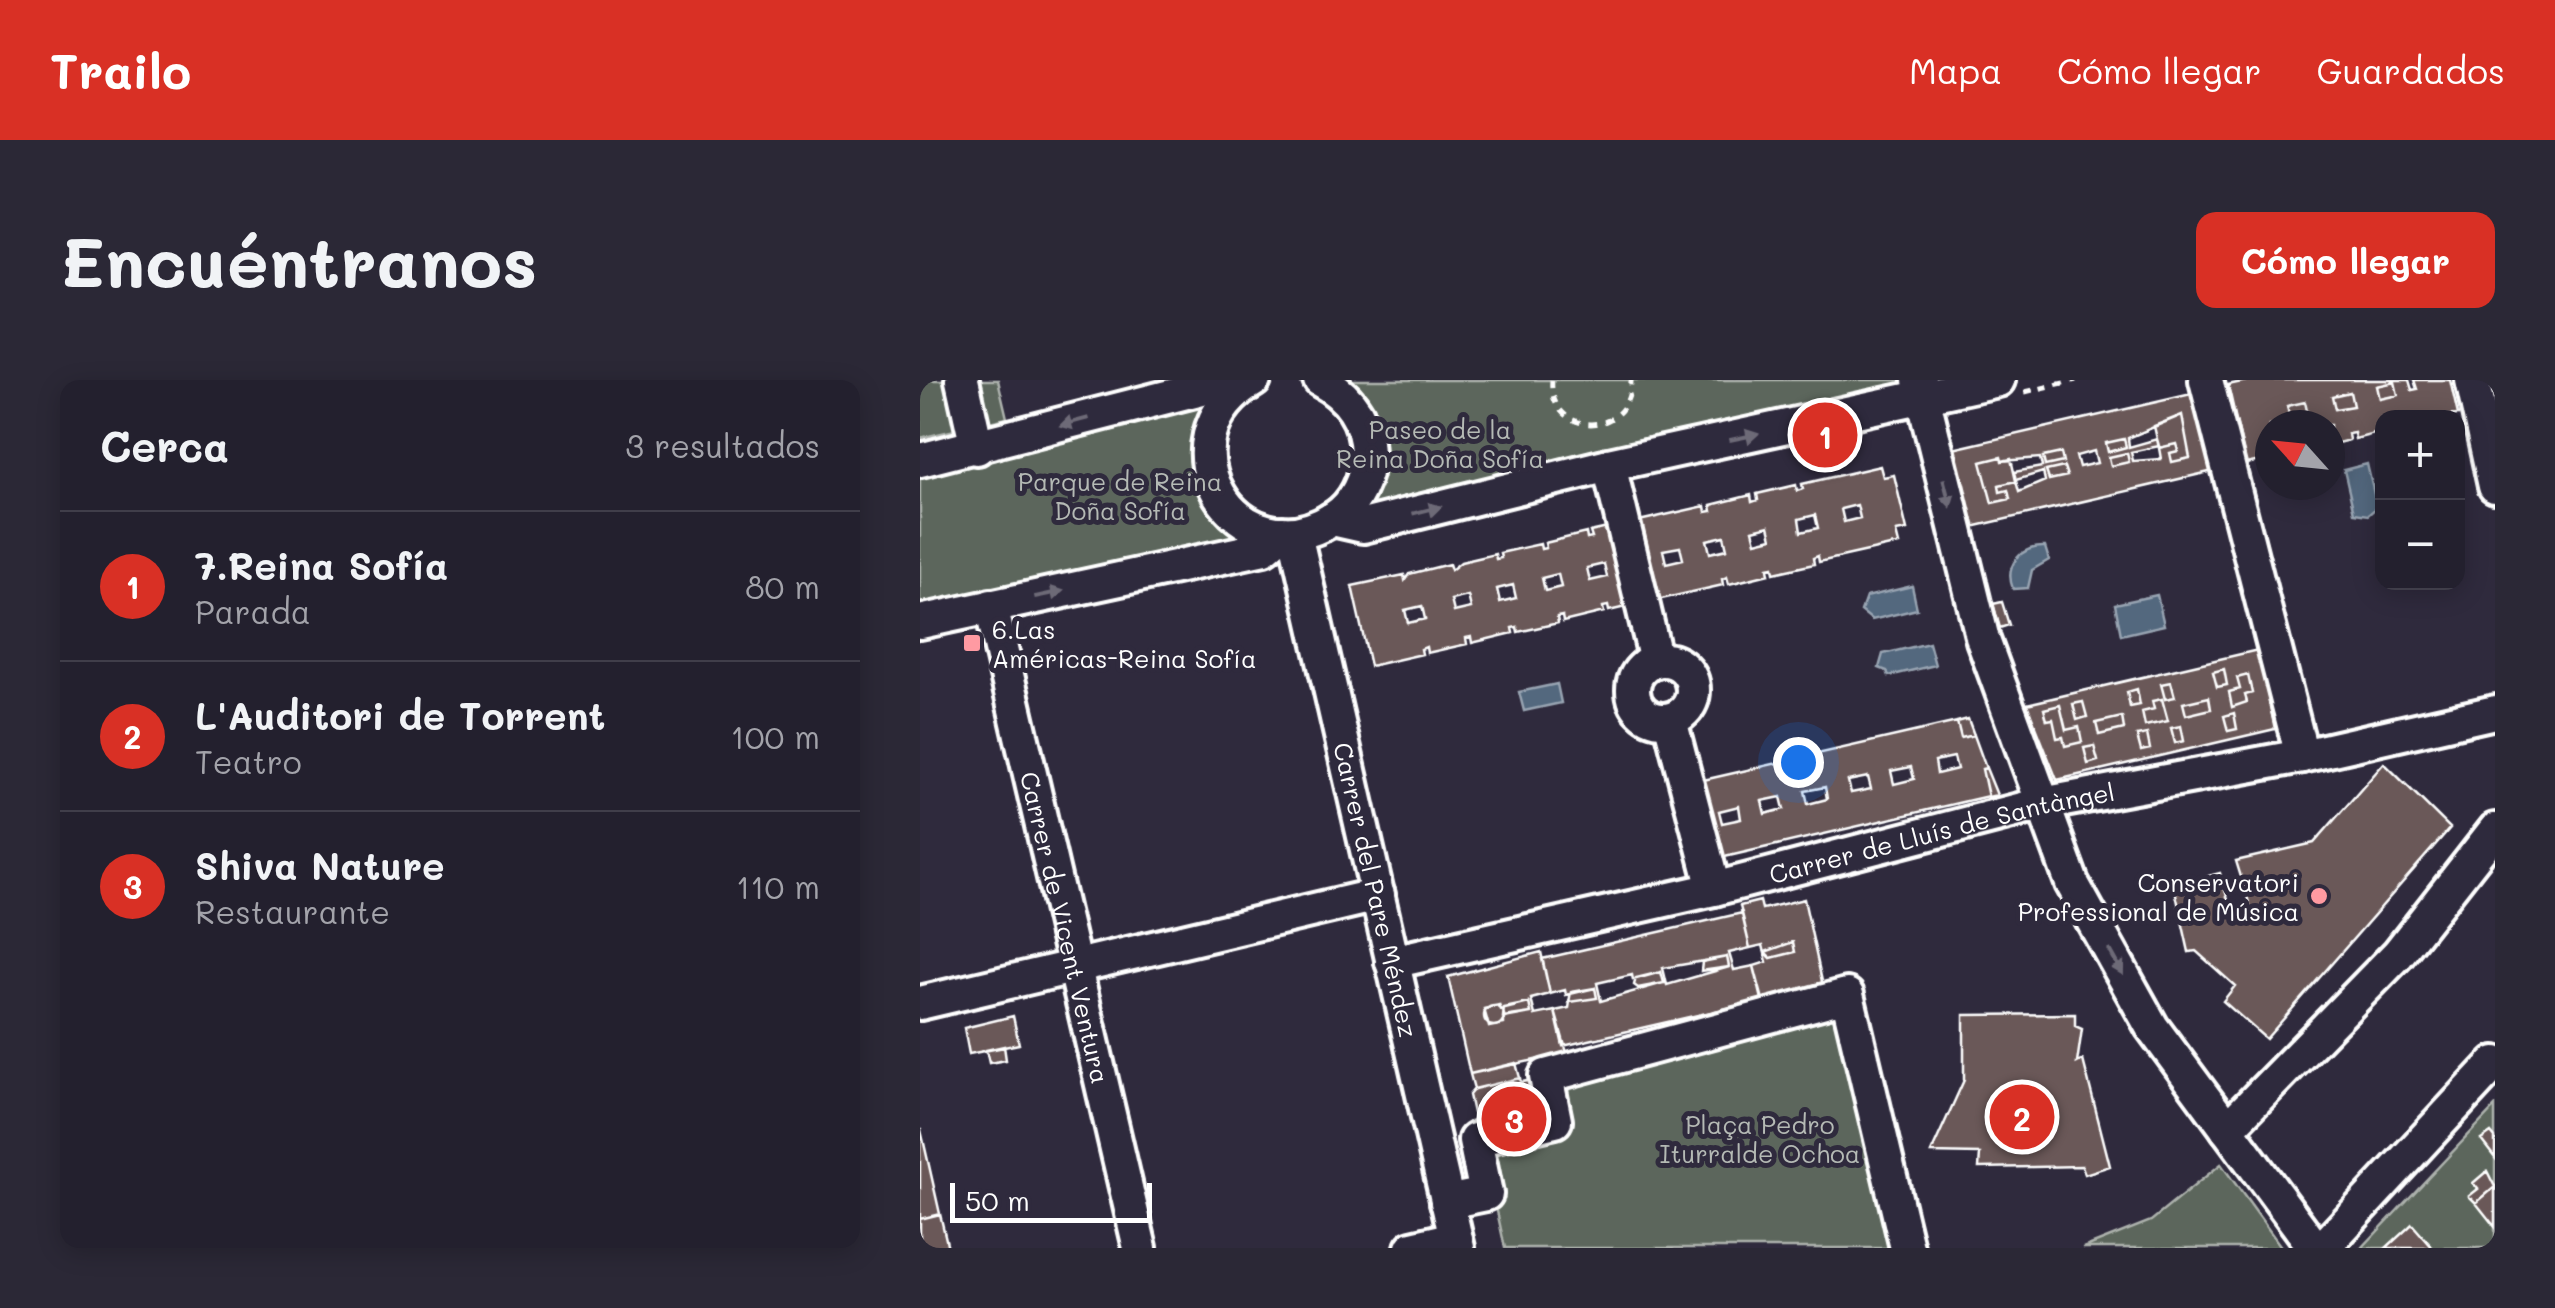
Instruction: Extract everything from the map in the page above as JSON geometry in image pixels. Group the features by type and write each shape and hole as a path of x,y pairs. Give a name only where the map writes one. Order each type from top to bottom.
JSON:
{"street":[{"path":"962,380 977,448"},
{"path":"920,622 1264,548 1288,533 1332,519 1358,491 1367,464 1366,436 1356,410 1338,390 1320,380"},
{"path":"1332,519 1363,526 1921,390 1998,380"},
{"path":"2206,380 2302,756"},
{"path":"2472,380 2490,441 2495,486"},
{"path":"920,460 1214,386 1245,385"},
{"path":"1245,385 1220,409 1209,432 1206,456 1211,480 1240,520 1262,531 1288,533"},
{"path":"1921,390 1983,640 2072,883 2152,1028 2319,1248 2495,1063"},
{"path":"1608,465 1656,660 1642,668 1634,682 1634,698 1641,712 1654,720 1670,720 1714,890"},
{"name":"Carrer del Pare Méndez","path":"1288,533 1378,895 1456,1243"},
{"name":"Carrer de Vicent Ventura","path":"991,606 1140,1248"},
{"name":"Carrer de Lluís de Santàngel","path":"1392,962 1714,890 2042,804 2302,756 2495,712"},
{"path":"2227,1129 2398,954 2495,830"},
{"path":"920,1003 1378,895"},
{"path":"1447,1202 1486,1194 1475,1140 1555,1121 1546,1076 1846,995 1907,1248"},
{"path":"1412,1248 1456,1243"}],"path":[{"path":"1552,380 1555,403 1567,417 1583,424 1601,424 1617,416 1628,401 1631,380"}],"green space":[{"path":"920,380 998,380 1007,418 920,438"},
{"name":"Paseo de la Reina Doña Sofía","path":"1349,380 1987,380 1369,524 1379,466"},
{"name":"Parque de Reina Doña Sofía","path":"1214,385 1200,437 1264,548 920,622 920,460"},
{"name":"Plaça Pedro Iturralde Ochoa","path":"1846,1003 1905,1248 1505,1248 1482,1142 1560,1125 1553,1082"},
{"path":"2495,1107 2495,1248 2362,1248"},
{"path":"2221,1164 2282,1248 2083,1248 2151,1221"}],"water":[{"path":"2367,464 2375,498 2375,509 2368,515 2354,513 2345,470"},
{"path":"2045,547 2049,560 2032,570 2028,588 2013,589 2011,573 2016,559 2028,550"},
{"path":"1912,586 1917,609 1872,620 1861,611 1866,597"},
{"path":"2157,595 2164,625 2121,635 2115,604"},
{"path":"1929,643 1935,665 1889,676 1879,668 1883,654"},
{"path":"1557,684 1561,703 1524,711 1519,692"}],"building":[{"path":"2251,380 2409,380 2412,390 2417,389 2414,380 2450,380 2457,410 2375,410 2375,434 2355,439 2354,433 2348,434 2349,440 2345,441 2345,410 2307,410 2305,402 2287,406 2288,410 2255,410 2255,462 2246,464 2228,385","holes":["2395,382 2398,395 2380,399 2377,386","2350,392 2353,406 2335,409 2332,396"]},
{"path":"2395,382 2398,395 2380,399 2377,386"},
{"path":"2200,392 2218,470 1972,527 1953,449","holes":["2182,415 2190,458 2172,462 2170,453 2178,451 2176,444 2159,448 2161,459 2133,461 2131,452 2159,446 2157,439 2129,447 2128,438","2124,439 2126,447 2108,452 2106,443","2094,451 2097,463 2079,467 2076,456","2061,453 2063,462 2045,466 2043,457","2127,453 2129,462 2111,466 2109,457","2001,457 2002,461 2040,458 2042,467 2014,472 2016,480 2043,472 2045,481 2019,492 2016,481 1999,485 2000,492 2008,490 2010,499 1992,503 1981,462","2064,467 2067,476 2049,480 2046,471"]},
{"path":"2350,392 2353,406 2335,409 2332,396"},
{"path":"2305,402 2307,410 2288,410 2287,406"},
{"path":"2182,415 2190,458 2172,462 2170,453 2178,451 2176,444 2159,448 2154,426"},
{"path":"2124,439 2126,447 2108,452 2106,443"},
{"path":"2061,453 2063,462 2045,466 2043,457"},
{"path":"2127,453 2129,462 2111,466 2109,457"},
{"path":"2001,457 2002,461 2011,459 2016,481 1999,485 2000,492 2008,490 2010,499 1992,503 1981,462"},
{"path":"1880,466 1883,477 1894,475 1907,530 1896,532 1899,544 1819,562 1818,556 1813,558 1814,564 1774,573 1773,567 1768,568 1769,574 1729,584 1727,577 1722,579 1723,585 1657,600 1639,521 1705,506 1706,512 1712,511 1711,505 1751,495 1752,502 1758,500 1757,494 1796,485 1797,491 1803,489 1802,484","holes":["1857,505 1860,518 1844,522 1841,509","1815,515 1818,528 1801,532 1799,519","1769,526 1772,538 1756,542 1753,530","1724,536 1727,549 1710,553 1707,540","1680,547 1683,559 1666,563 1663,550"]},
{"path":"2064,467 2067,476 2049,480 2046,471"},
{"path":"1612,527 1630,606 1609,611 1608,606 1603,607 1604,612 1563,622 1562,616 1557,617 1558,623 1518,632 1517,627 1512,628 1513,633 1472,643 1471,637 1466,638 1467,644 1427,653 1426,647 1421,649 1422,654 1370,666 1352,586 1404,575 1405,580 1409,574 1449,564 1451,570 1461,562 1495,554 1496,559 1501,558 1500,553 1540,544 1541,549 1546,548 1545,543 1586,533 1587,539 1592,538 1590,532","holes":["1604,564 1607,577 1590,581 1587,568","1558,574 1561,587 1545,591 1542,578","1513,585 1516,598 1500,602 1497,589","1468,596 1471,608 1454,612 1451,600","1422,606 1425,619 1408,623 1405,610"]},
{"path":"2002,602 2009,625 2000,628 1993,604"},
{"path":"2258,650 2275,729 2057,780 2027,704","holes":["2224,669 2227,685 2217,687 2213,672","2248,675 2252,693 2245,695 2247,702 2232,707 2229,692 2240,689 2237,678","2171,682 2175,697 2165,699 2161,684","2137,689 2140,705 2130,707 2127,692","2209,697 2211,709 2186,715 2183,703","2162,699 2168,721 2145,726 2142,712 2154,709 2152,701","2083,702 2087,717 2077,720 2073,704","2060,705 2066,730 2079,727 2082,742 2065,746 2063,737 2057,738 2053,719 2047,720 2044,709","2234,713 2237,729 2228,731 2224,716","2122,717 2124,729 2099,735 2096,723","2181,726 2184,741 2175,743 2171,728","2147,734 2150,749 2141,751 2137,736","2094,746 2098,761 2088,764 2084,748"]},
{"path":"2224,669 2227,685 2217,687 2213,672"},
{"path":"2248,675 2252,693 2245,695 2247,702 2232,707 2229,692 2240,689 2237,678"},
{"path":"2171,682 2175,697 2165,699 2161,684"},
{"path":"2137,689 2140,705 2130,707 2127,692"},
{"path":"2209,697 2211,709 2186,715 2183,703"},
{"path":"2162,699 2168,721 2145,726 2142,712 2154,709 2152,701"},
{"path":"2083,702 2087,717 2077,720 2073,704"},
{"path":"2060,705 2066,730 2079,727 2082,742 2065,746 2063,737 2057,738 2053,719 2047,720 2044,709"},
{"path":"2234,713 2237,729 2228,731 2224,716"},
{"path":"2122,717 2124,729 2099,735 2096,723"},
{"path":"1968,719 1974,735 1961,738 1957,722"},
{"path":"1957,722 1961,738 1974,735 1986,768 1982,769 1988,796 1716,859 1699,781","holes":["1954,757 1957,769 1937,774 1935,761","1911,767 1914,779 1894,784 1891,771","1868,777 1871,789 1851,793 1848,781","1825,787 1827,799 1808,804 1805,791","1781,797 1784,809 1765,814 1762,801","1739,806 1741,819 1722,823 1719,811"]},
{"path":"2181,726 2184,741 2175,743 2171,728"},
{"path":"2147,734 2150,749 2141,751 2137,736"},
{"path":"2094,746 2098,761 2088,764 2084,748"},
{"name":"Conservatori Professional de Música","path":"2384,763 2450,828 2266,1039 2223,1001 2235,986 2196,951 2189,952 2174,885 2220,873 2231,910 2250,906 2236,861 2314,843"},
{"path":"1986,768 1997,795 1988,797 1982,769"},
{"path":"1804,899 1823,986 1764,1008 1754,966 1767,962 1763,945 1750,948 1740,906 1760,901 1762,909","holes":["1793,942 1795,952 1771,958 1765,952"]},
{"path":"1742,913 1750,948 1729,953 1734,970 1754,966 1763,1000 1563,1046 1555,1011 1569,1008 1570,1002 1597,998 1595,988 1566,995 1565,990 1550,994 1542,959","holes":["1727,957 1729,967 1667,985 1663,968","1661,972 1664,983 1601,1001 1597,983 1632,975 1633,980"]},
{"path":"1793,942 1795,952 1771,958 1765,952"},
{"path":"1541,952 1550,994 1531,999 1535,1015 1555,1011 1567,1053 1470,1074 1448,977","holes":["1529,1003 1531,1013 1504,1018 1504,1024 1489,1027 1484,1009 1499,1005 1501,1010"]},
{"path":"1727,957 1729,967 1701,971 1702,962"},
{"path":"1661,972 1664,983 1638,988 1634,985 1636,978"},
{"path":"1595,988 1597,998 1569,1002 1571,992"},
{"path":"1529,1003 1531,1013 1503,1017 1504,1008"},
{"path":"1494,1006 1504,1016 1494,1026 1484,1016"},
{"path":"2075,1014 2075,1026 2082,1029 2077,1063 2083,1060 2110,1166 2085,1174 2082,1166 1979,1168 1980,1154 1931,1153 1964,1080 1964,1015"},
{"path":"1013,1016 1019,1044 969,1054 964,1028"},
{"path":"1004,1046 1006,1060 989,1063 986,1050"},
{"path":"1516,1063 1520,1078 1474,1089 1470,1074"},
{"path":"1520,1078 1521,1082 1528,1081 1537,1122 1478,1136 1469,1095 1474,1089"},
{"path":"920,1130 940,1214 920,1219"},
{"path":"2491,1133 2495,1138 2495,1158 2481,1140"},
{"path":"2487,1171 2495,1187 2476,1203 2469,1196 2478,1189 2473,1183"},
{"path":"2495,1187 2495,1227 2476,1203"},
{"path":"940,1214 948,1248 920,1248 920,1219"},
{"path":"2412,1224 2433,1248 2386,1248 2409,1227"}],"place":[{"name":"7.Reina Sofía","path":"1825,435"},
{"name":"6.Las Américas-Reina Sofía","path":"972,643"},
{"name":"Conservatori Professional de Música","path":"2319,896"},
{"name":"L'Auditori de Torrent","path":"2022,1117"},
{"name":"Shiva Nature","path":"1514,1119"}]}
